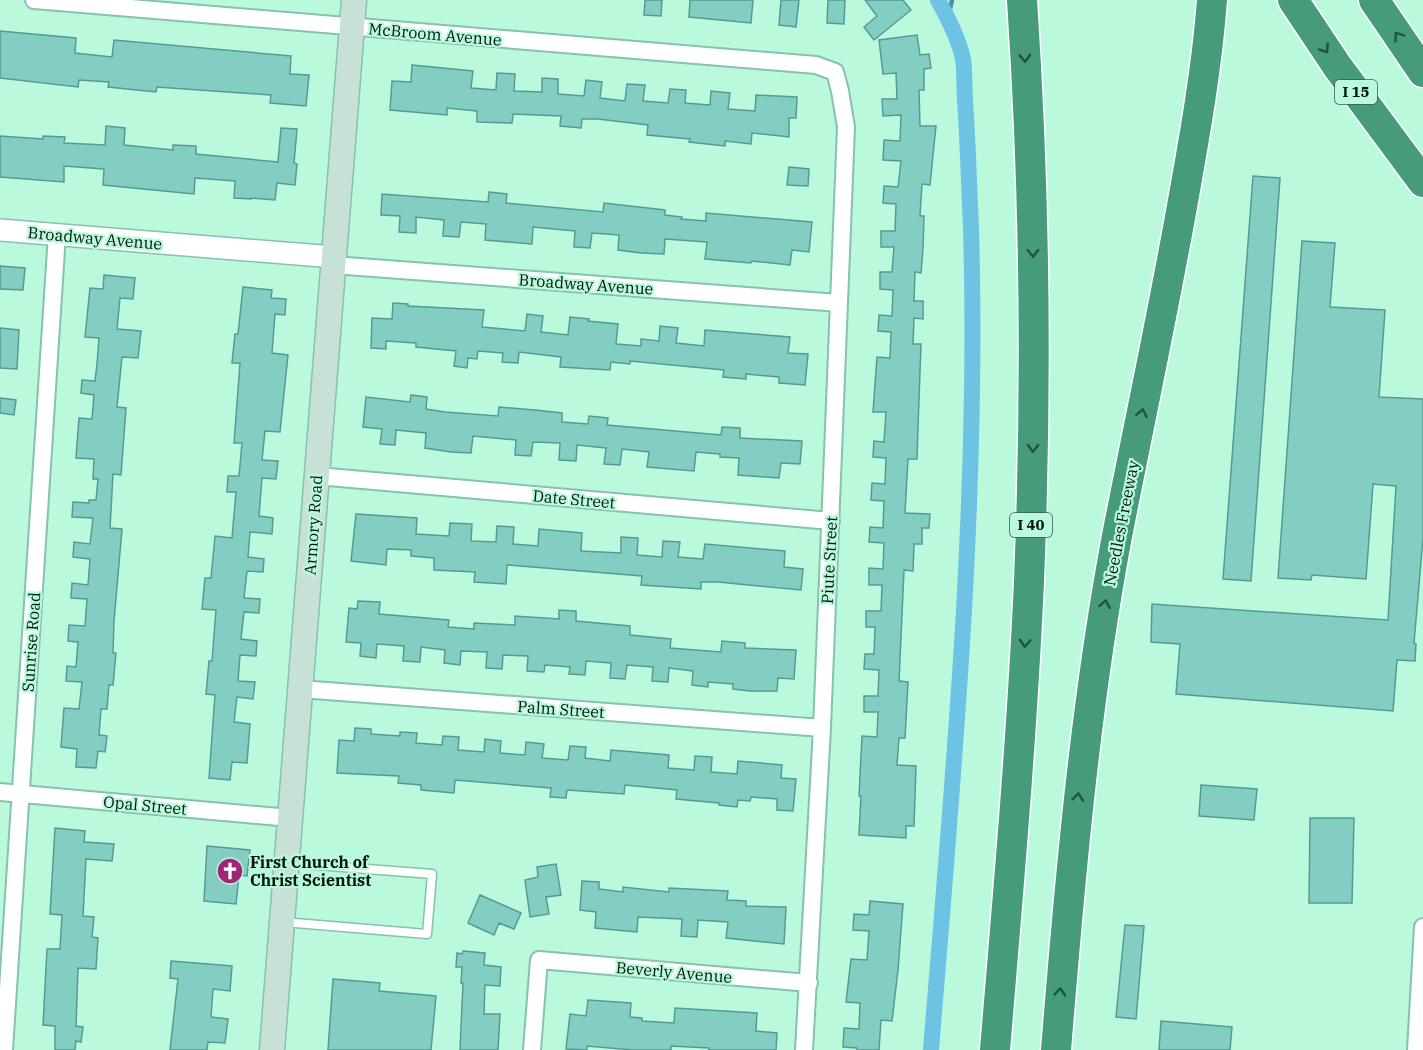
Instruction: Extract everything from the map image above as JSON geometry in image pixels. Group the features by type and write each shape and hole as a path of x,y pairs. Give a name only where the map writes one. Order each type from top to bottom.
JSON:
{"highway":[{"name":"I 40","path":"995,1050 1021,709 1032,482 1034,334 1031,196 1022,0"},
{"name":"I 15","path":"1293,0 1337,66 1423,182"},
{"path":"1374,0 1423,72"},
{"name":"Needles Freeway","path":"1056,1050 1072,855 1090,699 1117,537 1187,179 1211,10"}],"main road":[{"name":"Armory Road","path":"272,1050 354,0"}],"street":[{"name":"McBroom Avenue","path":"34,0 816,65 835,72"},
{"name":"Piute Street","path":"804,1050 822,728 846,127 835,72"},
{"name":"Broadway Avenue","path":"0,230 334,261 839,303"},
{"name":"Sunrise Road","path":"4,1050 57,234"},
{"name":"Date Street","path":"317,476 831,521"},
{"name":"Palm Street","path":"300,689 822,728"},
{"name":"Opal Street","path":"0,792 290,818"},
{"path":"1416,1050 1423,937"},
{"name":"Beverly Avenue","path":"532,1050 539,960 809,983"}],"lane":[{"path":"282,922 427,934 432,874 286,862"}],"building":[{"path":"645,0 662,0 661,16 644,15"},
{"path":"690,0 753,0 751,23 689,17"},
{"path":"781,0 799,0 796,27 779,25"},
{"path":"828,0 845,0 844,24 827,23"},
{"path":"865,0 903,0 911,10 874,40 864,27 877,16"},
{"path":"0,31 76,38 75,53 112,57 114,40 291,56 290,74 309,75 306,106 270,103 271,95 157,87 156,92 108,87 109,82 79,80 78,87 0,78"},
{"path":"917,35 920,55 929,54 931,68 924,69 924,90 919,90 920,126 936,126 930,185 922,184 920,216 924,216 921,273 915,272 914,301 923,301 923,319 914,318 913,344 921,344 917,459 908,459 905,513 930,514 929,528 922,528 922,544 914,544 913,571 904,570 899,681 908,682 905,738 899,738 897,765 916,766 914,826 906,826 906,838 859,835 861,796 859,796 862,736 877,737 878,712 864,712 864,696 878,696 879,670 864,669 865,654 874,654 875,627 866,627 866,611 881,611 882,585 869,585 869,568 883,569 884,543 869,542 870,527 883,528 884,501 871,500 872,483 885,484 886,458 873,457 874,441 884,442 886,412 873,412 877,357 890,358 891,332 878,331 879,315 892,316 893,290 880,289 880,272 892,272 894,247 881,247 881,231 895,231 896,204 883,203 884,186 898,187 901,161 883,160 884,140 900,141 901,115 883,116 882,99 897,99 896,73 883,74 879,40"},
{"path":"412,65 473,71 471,88 496,90 497,73 515,74 514,91 542,92 542,78 558,79 558,94 584,96 586,80 602,82 600,98 625,101 627,84 645,85 643,101 668,103 670,89 686,90 685,103 710,105 711,91 730,93 728,109 755,111 756,95 797,97 796,118 789,118 789,137 752,133 751,144 725,141 725,146 689,142 690,139 647,135 648,125 598,119 582,119 581,128 560,126 561,116 513,114 512,123 477,122 477,111 447,108 447,115 390,110 392,81 411,82"},
{"path":"106,126 125,128 124,145 173,150 173,145 196,146 196,154 278,162 281,128 297,129 295,185 277,183 275,200 234,198 235,181 195,178 194,194 103,185 104,169 64,166 64,182 0,177 0,136 43,139 43,136 65,137 64,143 105,145"},
{"path":"789,167 809,169 808,186 787,185"},
{"path":"1253,176 1280,178 1251,581 1223,579"},
{"path":"489,192 507,194 506,203 603,212 604,203 665,210 665,215 682,217 681,219 706,221 706,213 812,222 809,252 792,250 790,265 752,261 751,263 705,259 707,242 665,239 664,254 641,253 618,250 619,235 592,233 590,248 574,247 575,231 533,227 532,244 485,240 486,224 461,222 459,237 443,236 444,220 416,217 416,233 399,232 400,216 381,215 382,194 488,202"},
{"path":"1302,241 1335,243 1330,307 1385,310 1379,397 1423,399 1423,538 1414,643 1416,644 1415,661 1397,660 1393,711 1176,694 1180,644 1151,642 1152,604 1388,620 1396,486 1373,484 1366,579 1312,575 1311,580 1278,578"},
{"path":"0,266 25,268 23,290 0,289"},
{"path":"104,275 135,278 133,299 120,298 117,329 141,331 138,358 122,357 117,407 126,408 121,475 113,474 110,528 122,529 114,621 113,653 116,653 113,685 109,685 107,709 101,709 99,735 107,736 105,752 98,751 96,768 76,767 77,749 61,747 64,708 79,709 82,682 66,681 67,666 76,667 78,642 68,641 69,625 85,626 87,599 71,598 72,583 88,585 90,559 73,557 74,542 90,544 93,518 72,517 73,502 89,503 89,500 96,500 98,479 93,479 94,459 76,458 79,418 92,419 94,395 81,393 82,380 95,381 97,364 99,338 85,337 90,288 103,289"},
{"path":"243,287 272,290 271,298 286,299 285,315 275,314 272,353 288,355 280,432 265,431 262,460 278,461 276,479 262,478 259,516 273,518 272,534 250,532 248,557 264,559 263,572 247,571 244,598 260,599 259,613 244,612 241,639 257,641 256,656 240,655 238,681 255,682 253,699 237,697 234,722 250,724 247,763 232,762 230,780 209,778 215,695 206,694 209,661 212,661 216,610 202,609 205,578 211,578 215,536 232,538 236,492 227,492 228,476 239,476 242,443 234,443 240,363 232,363"},
{"path":"393,303 408,304 408,306 484,310 482,327 525,331 527,314 543,316 541,332 568,335 570,317 618,324 616,344 641,346 641,339 659,341 660,326 678,328 676,343 704,346 705,330 790,337 788,353 808,354 805,385 779,383 779,377 746,374 746,379 723,377 724,370 630,361 630,364 611,362 610,370 560,367 561,357 519,352 518,363 502,362 503,353 478,351 477,359 468,358 467,368 454,366 456,351 416,347 416,343 386,341 386,349 371,348 372,318 392,319"},
{"path":"0,328 19,330 17,369 0,368"},
{"path":"411,395 427,397 426,409 445,412 498,416 499,407 562,413 562,422 588,424 589,416 608,418 607,425 721,435 722,427 740,428 740,438 802,441 800,464 781,463 779,478 738,475 739,458 720,457 720,454 696,452 694,471 647,467 649,452 622,449 620,465 604,464 606,448 577,445 576,461 559,460 560,443 533,442 531,456 515,455 516,440 473,436 471,453 451,452 425,448 426,433 396,430 395,445 380,444 382,429 363,427 366,397 410,402"},
{"path":"0,398 16,400 14,415 0,413"},
{"path":"356,514 417,518 416,534 449,536 450,523 472,524 471,541 496,542 497,526 514,527 513,544 538,546 539,529 582,533 581,551 621,553 621,537 638,538 637,555 662,557 663,541 680,542 678,557 703,559 705,544 785,551 784,567 803,569 801,590 718,582 701,582 701,589 641,585 642,576 507,565 506,584 474,582 475,572 434,570 434,558 411,556 411,550 387,549 386,565 351,561"},
{"path":"358,601 380,602 379,614 449,620 448,627 474,629 474,623 515,625 515,616 559,619 559,610 576,611 576,621 630,626 630,635 671,639 670,648 721,652 722,641 745,643 745,648 796,650 794,679 778,678 777,691 750,691 733,689 733,684 708,682 708,687 692,685 693,671 669,668 668,682 652,681 653,667 627,665 625,679 610,678 611,663 586,661 585,675 569,674 570,667 545,665 544,672 527,671 528,656 503,655 502,669 486,668 487,652 461,651 460,665 444,663 445,650 421,647 420,662 403,661 404,646 377,644 376,658 360,656 361,643 346,642 349,608 357,609"},
{"path":"355,728 371,729 371,734 400,736 400,732 417,733 416,743 442,745 443,736 459,737 458,750 484,752 485,739 501,741 500,753 525,755 526,742 544,744 542,758 568,760 570,746 586,747 585,758 610,761 611,750 669,755 668,768 694,770 695,756 712,757 711,772 737,774 738,761 782,765 781,778 796,779 793,811 777,810 777,799 751,797 750,801 738,800 737,807 676,799 677,790 625,785 624,794 567,790 566,798 550,797 551,788 455,780 454,793 421,790 421,785 398,783 399,776 337,773 339,740 354,741"},
{"path":"1201,785 1257,789 1254,820 1199,816"},
{"path":"1310,818 1354,818 1352,903 1309,903"},
{"path":"55,828 85,831 84,842 114,844 112,861 86,859 83,916 94,917 92,937 98,938 96,969 78,968 76,1026 83,1027 81,1042 76,1041 75,1050 55,1050 55,1026 43,1025 47,949 60,949 62,915 50,914"},
{"path":"207,846 250,850 247,876 239,875 236,904 204,901"},
{"path":"556,864 561,895 546,897 549,914 530,917 525,880 538,877 537,867"},
{"path":"582,881 599,882 599,889 623,892 623,887 669,892 669,888 728,891 727,900 746,901 746,906 786,907 784,944 726,938 728,922 698,920 697,937 681,936 682,919 638,917 637,932 595,928 596,912 580,910"},
{"path":"480,895 521,913 514,929 499,923 494,935 468,923"},
{"path":"870,901 903,904 898,970 892,1021 881,1020 879,1050 857,1050 857,1048 843,1047 844,1028 859,1029 860,1003 846,1002 851,959 867,960 869,931 853,930 854,914 869,915"},
{"path":"1125,925 1144,926 1136,1019 1116,1017"},
{"path":"463,951 485,953 484,965 501,967 500,986 485,985 484,1014 500,1014 498,1050 460,1050 463,983 461,983 462,967 456,967 457,953 462,954"},
{"path":"171,961 232,966 230,991 213,989 211,1017 228,1019 225,1043 208,1042 207,1050 170,1050 178,979 170,978"},
{"path":"333,979 380,983 379,991 436,996 431,1050 328,1050"},
{"path":"588,1000 631,1003 630,1017 642,1018 642,1021 674,1023 675,1008 757,1013 756,1031 777,1033 776,1050 709,1050 709,1048 671,1046 671,1050 633,1050 587,1046 587,1050 566,1049 570,1014 586,1016"},
{"path":"1161,1021 1232,1027 1230,1050 1159,1050"}],"waterway":[{"path":"931,1050 948,845 968,537 972,331 971,228 964,64 956,36 938,0"},
{"path":"948,18 952,0"}],"place":[{"name":"First Church of Christ Scientist","path":"230,871"}]}
